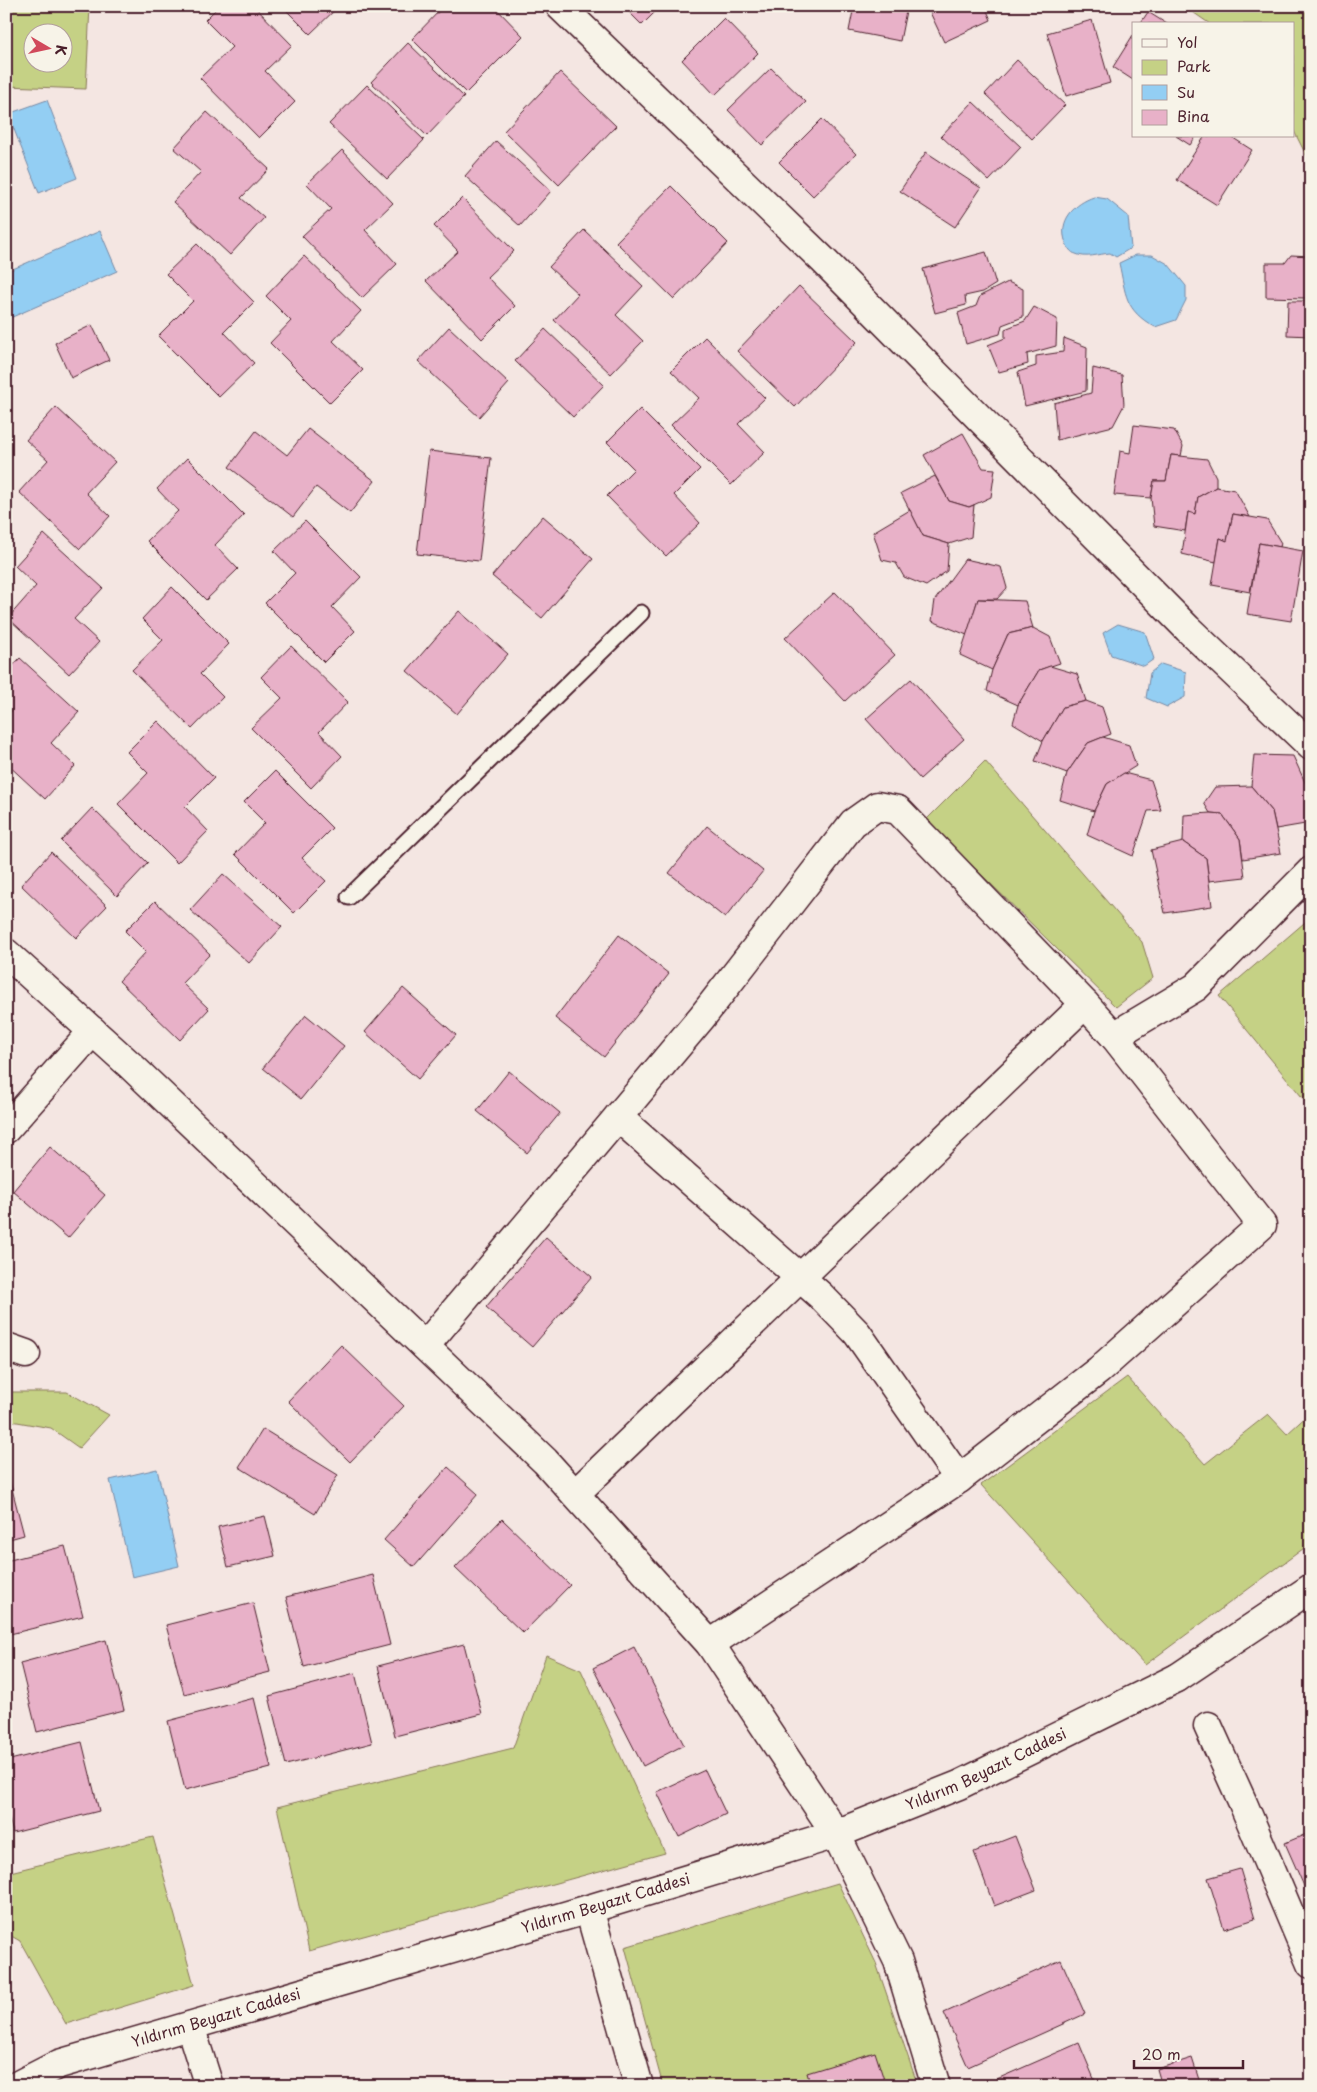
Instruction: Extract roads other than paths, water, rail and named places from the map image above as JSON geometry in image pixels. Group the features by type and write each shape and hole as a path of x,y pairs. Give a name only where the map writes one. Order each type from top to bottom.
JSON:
{"street":[{"path":"560,6 796,233 1188,629 1311,746"},
{"path":"425,1346 702,1017 853,823 877,806 898,810 1114,1036 1262,1224 1099,1370 959,1479 710,1644"},
{"path":"1114,1036 1196,988 1311,871"},
{"path":"6,953 93,1031 545,1460 710,1644 836,1834 898,1961 936,2086"},
{"path":"575,1494 1085,1004"},
{"path":"6,1129 93,1031"},
{"path":"618,1117 800,1278 857,1333 959,1479"},
{"name":"Yıldırım Beyazıt Caddesi","path":"16,2086 59,2064 589,1909 836,1834 959,1785 1177,1678 1311,1588"},
{"path":"1208,1726 1311,1964"},
{"path":"589,1909 639,2086"},
{"path":"190,2026 209,2086"}],"lane":[{"path":"349,897 641,613"}],"water":[{"path":"47,100 77,178 39,193 8,114"},
{"path":"1094,197 1107,199 1128,216 1131,248 1116,257 1110,253 1088,256 1080,255 1071,251 1066,243 1064,227 1066,220 1074,208"},
{"path":"100,231 117,271 10,318 6,309 6,272"},
{"path":"1136,255 1152,255 1168,264 1186,286 1186,300 1176,320 1155,327 1145,321 1132,307 1125,292 1119,263"},
{"path":"1118,624 1145,632 1154,659 1144,666 1111,655 1103,633"},
{"path":"1161,664 1186,672 1185,697 1167,707 1146,698 1150,673"},
{"path":"157,1469 179,1566 132,1577 110,1480"}]}
